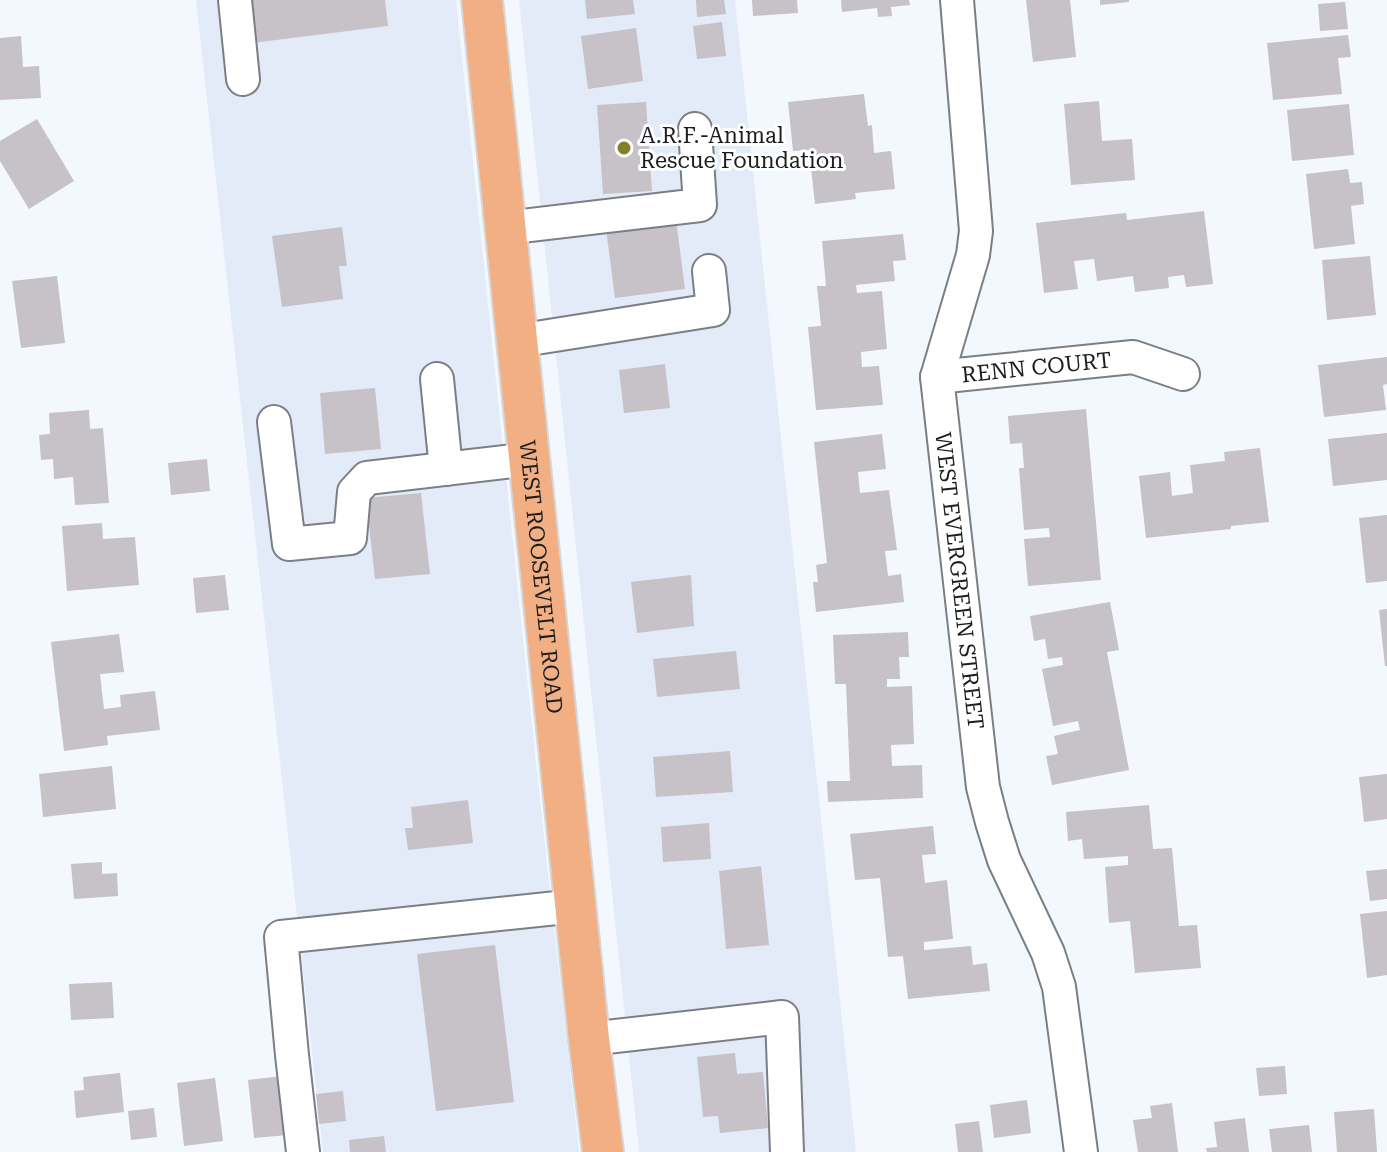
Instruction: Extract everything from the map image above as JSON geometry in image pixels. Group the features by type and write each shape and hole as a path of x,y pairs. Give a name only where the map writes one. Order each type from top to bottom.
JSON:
{"main road":[{"name":"WEST ROOSEVELT ROAD","path":"482,0 603,1152"}],"street":[{"path":"235,0 243,79"},
{"name":"WEST EVERGREEN STREET","path":"957,0 976,231 973,255 937,377 983,787 1004,860 1048,953 1059,987 1081,1152"},
{"path":"505,228 700,205 695,129"},
{"path":"517,341 713,310 709,271"},
{"name":"RENN COURT","path":"937,377 1133,357 1183,374"},
{"path":"437,379 446,469"},
{"path":"274,422 289,544 350,538 354,492 367,478 530,459"},
{"path":"303,1152 281,937 576,906"},
{"path":"589,1039 782,1017 787,1152"}],"shaded area":[{"path":"196,0 456,0 579,1152 323,1152"},
{"path":"519,0 735,0 856,1152 639,1152"}],"building":[{"path":"246,0 385,0 388,26 252,43"},
{"path":"585,0 633,0 635,14 587,19"},
{"path":"696,0 724,0 726,14 697,17"},
{"path":"752,0 797,0 798,13 753,16"},
{"path":"841,0 909,0 910,5 891,7 892,16 878,17 877,8 842,12"},
{"path":"1026,0 1070,0 1076,57 1033,62"},
{"path":"1100,0 1129,0 1129,2 1100,5"},
{"path":"1345,2 1348,29 1320,31 1318,4"},
{"path":"722,22 726,56 697,59 693,26"},
{"path":"636,28 643,81 588,89 581,36"},
{"path":"1348,35 1351,57 1338,58 1342,94 1273,100 1267,43"},
{"path":"21,36 23,67 39,66 41,98 0,100 0,38"},
{"path":"864,94 868,126 872,125 874,153 891,151 895,189 855,193 856,199 815,204 809,150 793,151 788,102"},
{"path":"1099,101 1102,141 1132,139 1135,180 1071,185 1064,104"},
{"name":"A.R.F.-Animal Rescue Foundation","path":"646,102 652,191 603,194 597,105"},
{"path":"1349,104 1354,155 1292,161 1287,110"},
{"path":"37,119 74,181 29,209 0,161 0,141"},
{"path":"1348,169 1350,183 1362,182 1364,204 1351,206 1355,244 1314,249 1306,174"},
{"path":"1204,211 1213,284 1186,287 1184,275 1168,277 1169,288 1135,292 1133,276 1097,281 1094,259 1074,261 1078,289 1044,293 1036,223 1126,213 1127,220"},
{"path":"675,212 685,289 615,298 605,221"},
{"path":"342,227 347,266 339,266 343,299 282,307 272,236"},
{"path":"903,234 906,260 893,261 895,281 856,285 857,293 882,291 887,349 861,352 862,367 879,366 883,405 816,410 808,327 821,326 817,286 826,286 822,241"},
{"path":"1370,256 1376,315 1327,320 1322,260"},
{"path":"57,276 65,343 21,348 12,281"},
{"path":"1387,357 1387,384 1383,385 1386,410 1324,417 1318,365"},
{"path":"665,364 670,408 624,413 619,370"},
{"path":"375,388 381,449 325,454 320,393"},
{"path":"1086,409 1101,580 1028,586 1024,539 1050,537 1049,528 1024,530 1019,468 1024,468 1022,443 1010,444 1008,416"},
{"path":"89,410 90,429 103,428 109,503 75,505 73,477 54,479 53,459 41,460 39,435 50,434 49,413"},
{"path":"1387,433 1387,480 1333,486 1328,439"},
{"path":"882,434 886,469 858,472 860,493 889,490 897,550 885,551 888,576 901,574 904,602 816,612 813,582 818,582 816,565 827,563 814,442"},
{"path":"1260,448 1269,522 1146,538 1139,476 1170,472 1172,496 1193,493 1190,465 1225,461 1224,452"},
{"path":"207,459 210,491 171,495 168,463"},
{"path":"421,493 430,574 375,579 366,498"},
{"path":"1387,515 1387,581 1366,583 1359,518"},
{"path":"102,523 103,539 135,537 139,585 67,591 62,526"},
{"path":"225,575 229,610 196,613 193,578"},
{"path":"691,575 694,626 637,633 631,582"},
{"path":"1110,602 1119,650 1107,652 1129,770 1052,785 1046,756 1058,754 1054,736 1080,730 1078,721 1053,726 1042,669 1063,665 1062,657 1048,659 1045,639 1034,641 1030,616"},
{"path":"1387,609 1387,666 1385,666 1379,610"},
{"path":"908,632 909,657 899,657 900,679 887,679 887,687 912,686 914,744 891,745 892,766 922,765 923,798 828,802 827,781 850,781 846,684 835,684 833,635"},
{"path":"119,634 124,672 100,674 104,709 121,707 120,695 155,691 160,730 107,736 108,745 64,751 51,642"},
{"path":"736,651 740,689 657,697 653,659"},
{"path":"730,751 733,792 656,797 653,757"},
{"path":"112,766 116,809 43,817 39,774"},
{"path":"1387,774 1387,819 1364,822 1359,777"},
{"path":"468,800 473,843 408,850 405,828 413,828 411,807"},
{"path":"1149,805 1153,849 1172,848 1179,926 1197,925 1201,968 1135,973 1130,921 1109,923 1105,867 1128,865 1128,856 1084,859 1082,839 1068,841 1066,812"},
{"path":"709,823 711,859 663,862 661,827"},
{"path":"933,826 936,854 922,855 925,883 947,880 953,939 924,942 924,950 971,946 973,965 987,963 990,991 908,999 903,956 888,957 880,878 855,880 850,834"},
{"path":"102,862 102,874 117,873 118,896 74,899 71,864"},
{"path":"761,866 769,945 726,949 719,871"},
{"path":"1387,869 1387,899 1370,901 1366,871"},
{"path":"1387,911 1387,975 1367,978 1360,914"},
{"path":"495,945 514,1102 436,1111 417,954"},
{"path":"112,982 114,1018 71,1020 69,984"},
{"path":"735,1053 737,1074 763,1072 768,1128 720,1133 718,1116 703,1117 697,1057"},
{"path":"1285,1066 1287,1094 1259,1096 1256,1068"},
{"path":"120,1073 124,1112 76,1118 74,1091 84,1090 83,1077"},
{"path":"282,1076 288,1135 254,1138 248,1080"},
{"path":"215,1078 223,1141 184,1146 177,1083"},
{"path":"343,1091 346,1121 319,1124 316,1094"},
{"path":"1027,1100 1031,1133 994,1138 990,1105"},
{"path":"1172,1103 1178,1152 1138,1152 1133,1120 1152,1118 1150,1106"},
{"path":"154,1108 157,1137 131,1140 128,1111"},
{"path":"1374,1109 1377,1152 1337,1152 1334,1112"},
{"path":"1245,1118 1249,1152 1207,1152 1206,1148 1217,1147 1214,1122"},
{"path":"979,1121 983,1152 958,1152 955,1124"},
{"path":"1309,1125 1312,1152 1272,1152 1269,1129"},
{"path":"384,1136 386,1152 350,1152 349,1140"}],"place":[{"name":"A.R.F.-Animal Rescue Foundation","path":"624,148"}]}
